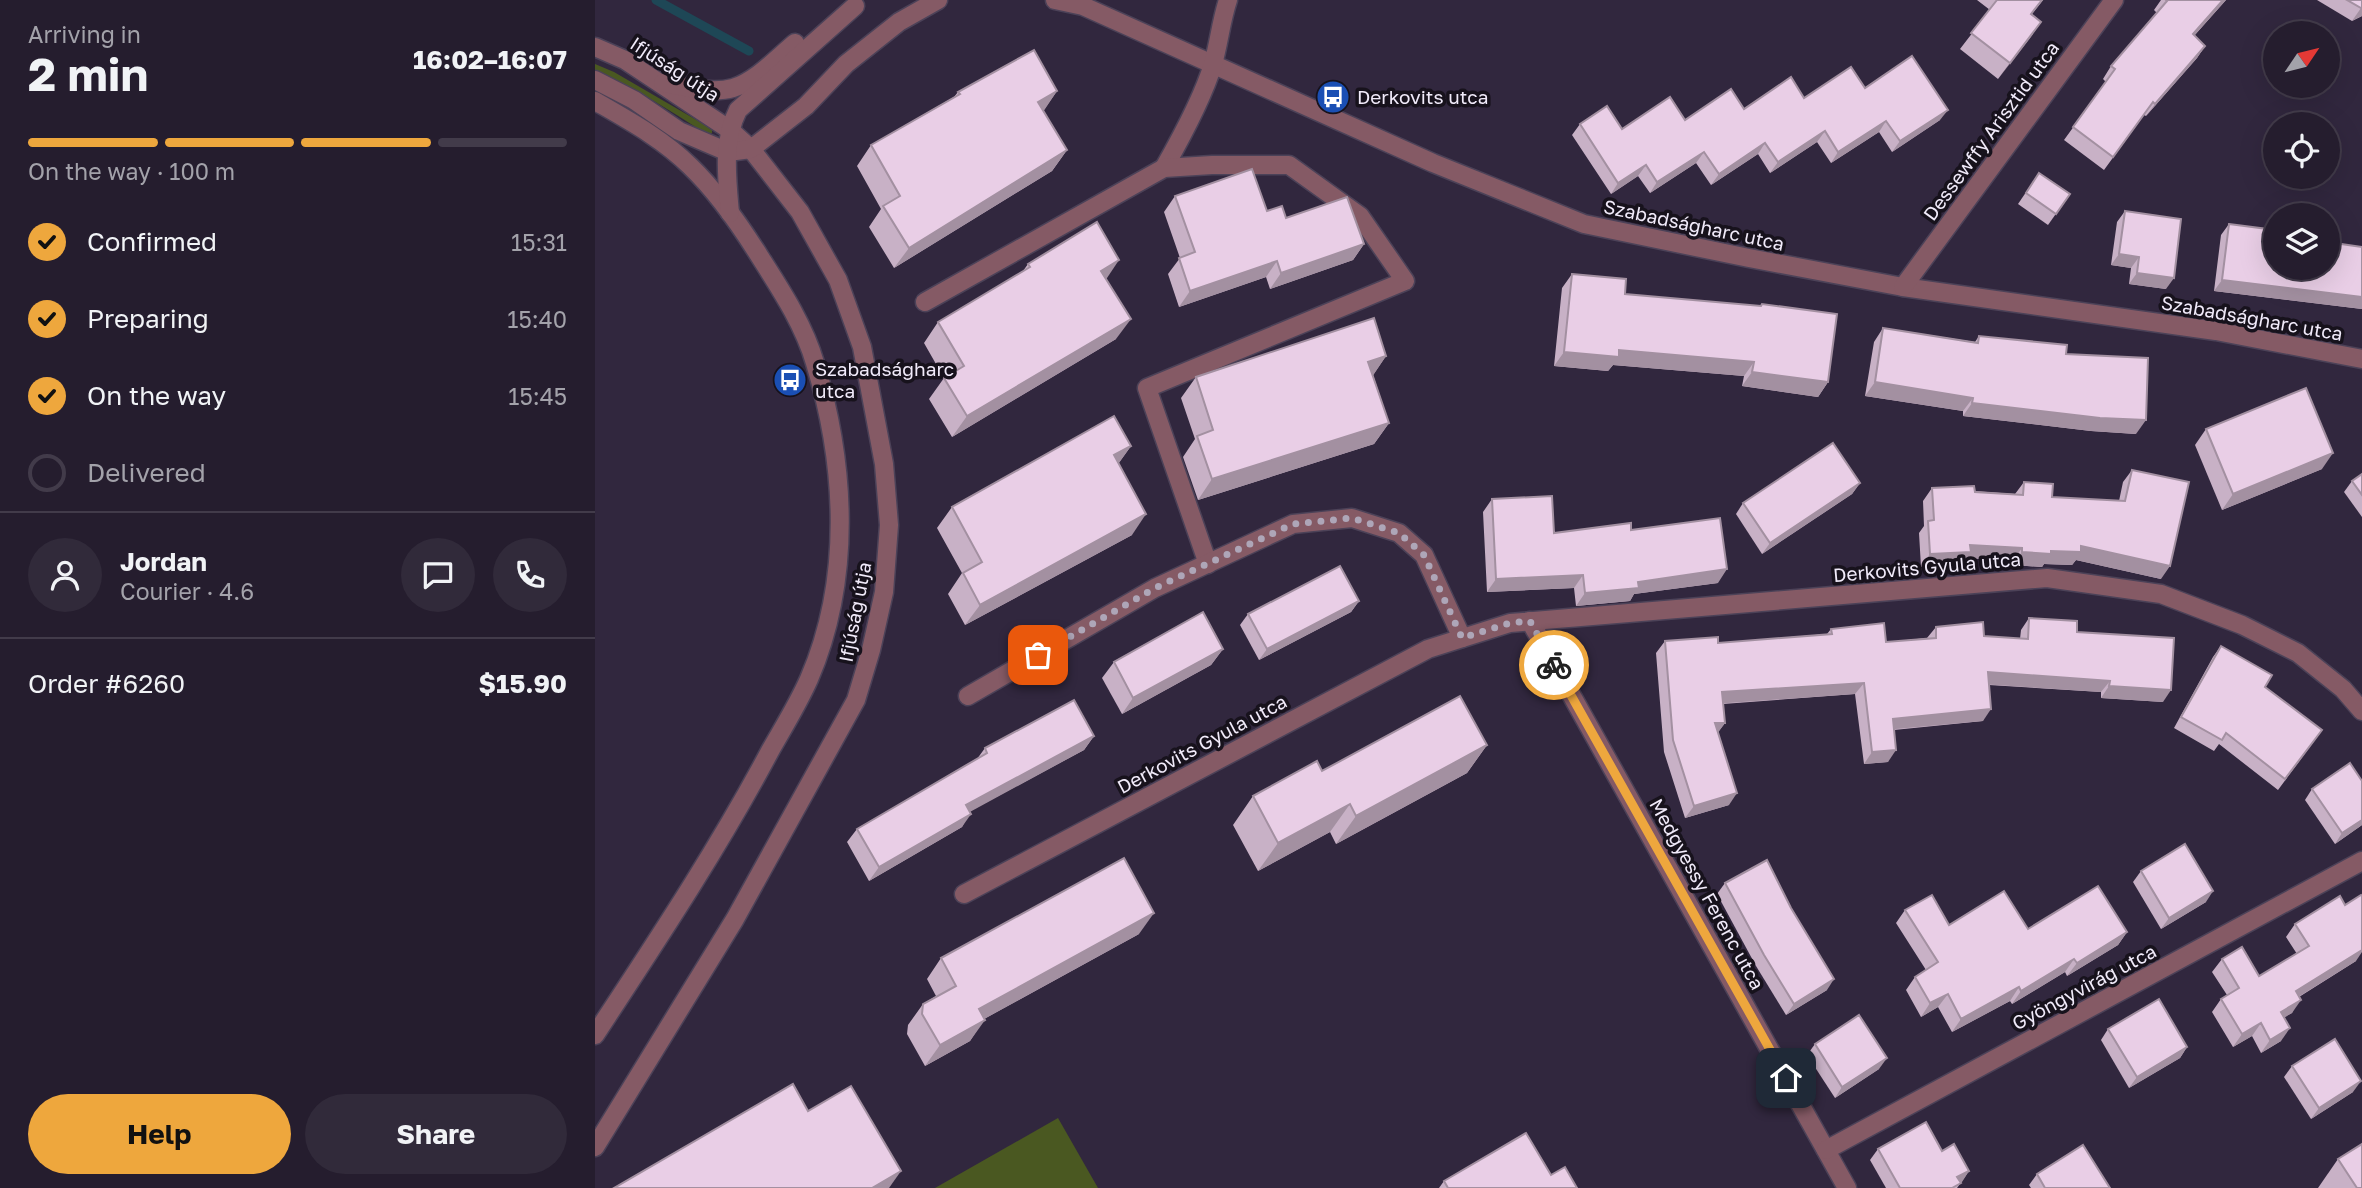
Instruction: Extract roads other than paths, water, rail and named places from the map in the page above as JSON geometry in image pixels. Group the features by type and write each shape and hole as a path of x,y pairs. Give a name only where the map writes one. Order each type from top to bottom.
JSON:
{"street":[{"path":"595,80 634,100 679,131 728,152 751,149 806,106 846,64 899,22 938,0"},
{"name":"Szabadságharc utca","path":"1055,0 1083,6 1433,163 1584,223 1903,287 2216,331 2362,359"},
{"path":"1164,168 1181,139 1213,64 1227,0"},
{"name":"Dessewffy Arisztid utca","path":"1903,287 2113,0"},
{"path":"660,83 712,90 733,88 754,76 825,21 860,3"},
{"path":"730,214 728,152 730,130 738,110 860,3"},
{"name":"Ifjúság útja","path":"595,47 625,60 730,130 775,177 800,212 838,279 862,347 884,464 889,525 884,592 856,700 734,919 595,1147"},
{"name":"Ifjúság útja","path":"595,102 638,126 690,165 730,214 787,300 814,361 833,442 841,509 841,547 827,627 803,692 745,799 595,1035"},
{"path":"925,302 1164,168 1212,164 1289,165 1360,216 1405,281 1147,388 1208,564"},
{"path":"968,696 1155,588 1293,524 1352,518 1399,533 1424,555 1462,638"},
{"name":"Derkovits Gyula utca","path":"964,894 1428,649 1510,623 2047,578 2161,594 2242,625 2298,653 2343,689 2362,711"},
{"name":"Medgyessy Ferenc utca","path":"1530,621 1847,1188"},
{"name":"Gyöngyvirág utca","path":"1826,1150 2362,861"}],"waterway":[{"path":"656,0 749,51"}],"place":[{"name":"Derkovits utca","path":"1333,97"},
{"name":"Szabadságharc utca","path":"790,380"}]}
